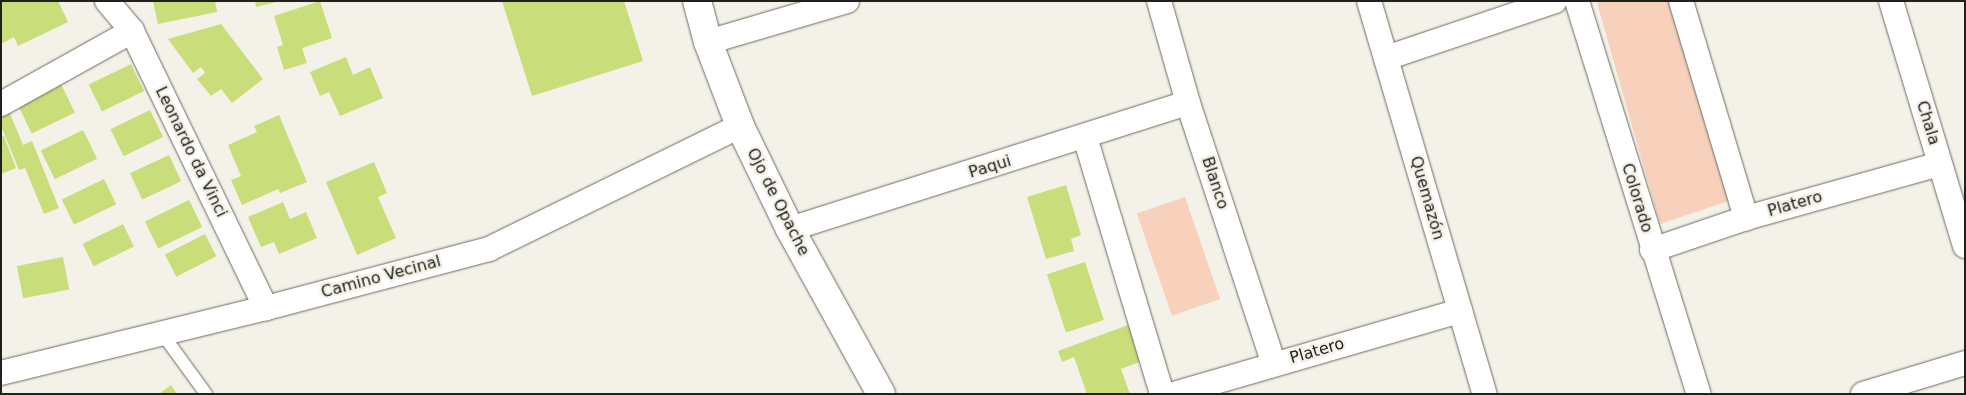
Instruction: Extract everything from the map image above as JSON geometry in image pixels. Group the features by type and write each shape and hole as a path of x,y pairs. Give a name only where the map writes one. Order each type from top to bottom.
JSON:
{"main road":[{"name":"Ojo de Opache","path":"697,1 708,42 740,126 790,229 882,394"}],"street":[{"name":"Leonardo da Vinci","path":"107,1 132,31 266,308"},
{"path":"708,42 848,1"},
{"name":"Blanco","path":"1159,1 1188,103 1274,364"},
{"name":"Quemazón","path":"1369,1 1485,394"},
{"path":"1386,58 1555,1"},
{"name":"Colorado","path":"1577,1 1652,250 1699,394"},
{"path":"1681,1 1746,218"},
{"name":"Chala","path":"1891,1 1965,246"},
{"path":"1,104 132,31"},
{"name":"Paqui","path":"790,229 1188,103"},
{"name":"Camino Vecinal","path":"1,373 266,308 489,249 740,126"},
{"path":"1085,137 1162,394"},
{"name":"Platero","path":"1652,250 1746,218 1940,164"},
{"name":"Platero","path":"1174,394 1460,311"},
{"path":"1863,394 1965,363"}],"lane":[{"path":"162,332 206,394"}],"shaded area":[{"path":"1603,1 1672,1 1729,201 1660,224 1597,3"},
{"path":"1185,197 1220,299 1172,316 1137,214"}],"building":[{"path":"4,1 58,1 68,22 18,46 14,37 1,44 1,3"},
{"path":"153,1 215,1 217,12 158,24"},
{"path":"255,1 276,1 276,2 256,7"},
{"path":"320,1 332,38 302,48 307,63 284,70 277,47 283,45 274,16"},
{"path":"502,1 624,1 643,61 532,96"},
{"path":"221,24 263,79 232,103 221,89 211,96 197,79 205,73 201,67 193,73 168,39"},
{"path":"346,57 353,75 370,67 383,98 340,116 329,92 320,96 310,72"},
{"path":"131,64 144,91 102,112 89,85"},
{"path":"60,82 75,113 32,134 17,103"},
{"path":"150,110 163,137 124,156 110,129"},
{"path":"9,111 23,145 32,141 59,208 44,214 25,168 19,170 1,126 1,115"},
{"path":"279,115 307,182 280,193 278,189 242,205 231,180 241,176 228,145 257,132 254,126"},
{"path":"83,130 97,159 55,179 41,151"},
{"path":"4,136 16,168 1,174 1,137"},
{"path":"169,155 181,181 142,199 130,173"},
{"path":"374,162 387,193 378,197 396,238 357,255 326,182"},
{"path":"104,179 116,204 74,225 62,200"},
{"path":"1066,185 1081,235 1071,239 1074,251 1046,259 1027,197"},
{"path":"189,200 202,227 158,248 145,221"},
{"path":"283,202 290,219 306,212 317,238 279,254 274,242 261,247 248,217"},
{"path":"123,224 134,246 94,266 83,244"},
{"path":"205,234 216,256 176,277 165,254"},
{"path":"63,257 69,289 23,298 17,266"},
{"path":"1085,262 1104,320 1066,332 1047,274"},
{"path":"1128,325 1142,361 1121,369 1130,394 1087,394 1074,357 1062,362 1058,351"},
{"path":"171,385 177,394 159,394"}]}
